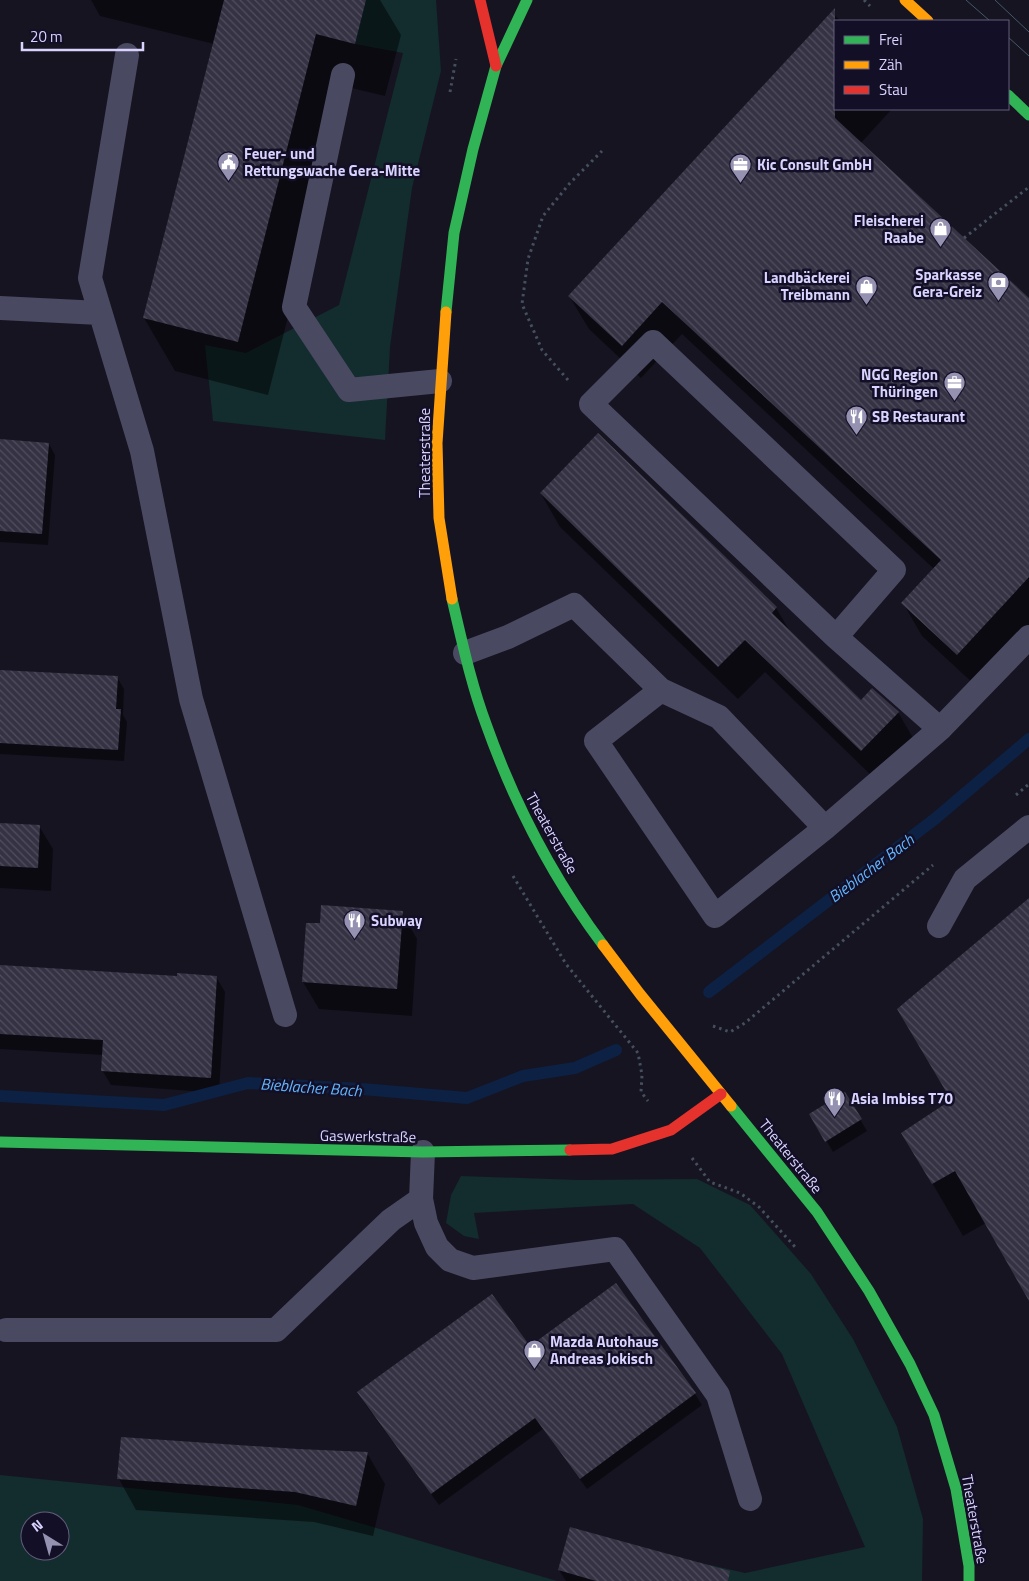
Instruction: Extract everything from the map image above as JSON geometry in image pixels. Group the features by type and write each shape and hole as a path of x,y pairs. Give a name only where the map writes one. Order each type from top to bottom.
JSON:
{"main road":[{"path":"480,0 496,66"},
{"name":"Theaterstraße","path":"527,0 496,66 473,150 454,233 440,381 437,443 439,518 451,594 465,652 486,722 512,792 543,852 592,930 640,994 817,1212 869,1291 910,1364 934,1415 956,1489 969,1566 969,1581"},
{"path":"905,0 927,20"},
{"path":"1009,96 1029,115"},
{"name":"Gaswerkstraße","path":"0,1142 423,1152 612,1149 671,1130 721,1094"}],"lane":[{"path":"127,56 90,278 142,451 192,699 285,1015"},
{"path":"343,75 294,307 349,390 440,381"},
{"path":"0,308 100,313"},
{"path":"836,637 894,570 653,342 591,404 836,637 940,729"},
{"path":"465,652 508,637 574,605 661,690 718,717 825,828"},
{"path":"661,690 596,741 715,916 825,828 940,729 1029,637"},
{"path":"939,926 965,879 1029,827"},
{"path":"423,1152 422,1199 426,1222 437,1247 450,1260 473,1268 615,1249 718,1395 750,1499"},
{"path":"6,1330 276,1330 391,1220 422,1199"}],"path":[{"path":"591,404 542,350 522,304 528,259 543,216 570,183 602,151"},
{"path":"964,238 1029,187"},
{"path":"1014,796 1029,784"},
{"path":"711,1025 730,1032 745,1023 940,859"},
{"path":"640,994 610,1019 638,1054 642,1075 641,1092 710,1182 740,1193 760,1207 800,1253"}],"green space":[{"path":"366,0 436,0 441,71 412,188 390,347 385,440 213,421 205,345 246,353 339,305 403,53 355,44"},
{"path":"461,1176 578,1180 697,1179 750,1205 811,1274 853,1339 897,1427 923,1519 922,1581 701,1581 706,1564 745,1573 865,1547 782,1354 700,1248 633,1204 474,1213 479,1239 464,1236 446,1223 451,1195"},
{"path":"0,1475 298,1505 557,1581 0,1581"}],"building":[{"name":"Feuer- und Rettungswache Gera-Mitte","path":"224,0 366,0 355,44 316,34 238,342 143,318"},
{"path":"835,8 835,118 1029,298 1029,577 957,655 901,603 941,560 662,302 622,346 568,296"},
{"path":"598,433 777,607 772,613 861,700 872,688 899,712 861,751 745,640 718,667 540,493"},
{"path":"0,439 49,443 42,534 0,531"},
{"path":"0,670 118,676 116,709 121,709 118,750 0,743"},
{"path":"0,823 40,825 38,868 0,866"},
{"path":"1029,898 1029,1301 955,1171 932,1184 901,1133 951,1100 897,1009"},
{"name":"Subway","path":"321,905 403,911 397,989 302,982 306,923 320,923"},
{"path":"0,965 177,976 177,973 217,976 211,1078 101,1071 103,1040 0,1034"},
{"name":"Asia Imbiss T70","path":"845,1092 862,1119 825,1142 809,1114"},
{"name":"Mazda Autohaus Andreas Jokisch","path":"616,1283 696,1393 580,1479 535,1418 431,1494 357,1392 492,1294 530,1346"},
{"path":"121,1437 368,1452 356,1506 295,1492 117,1479"},
{"path":"570,1527 730,1571 728,1581 596,1581 558,1570"}],"waterway":[{"name":"Bieblacher Bach","path":"709,992 936,818 1029,739"},
{"name":"Bieblacher Bach","path":"0,1096 164,1105 248,1083 362,1089 467,1098 523,1076 575,1068 616,1050"}],"tram line":[{"path":"966,0 989,20"},
{"path":"995,0 1029,32"},
{"path":"1009,38 1029,56"}],"traffic: fast":[{"path":"446,312 454,233 473,149 496,66 527,0"},
{"path":"1009,96 1029,115"},
{"path":"452,599 476,694 509,782 551,866 603,945"},
{"path":"731,1106 817,1212 869,1291 910,1364 934,1415 956,1489 969,1566 969,1581"},
{"path":"0,1142 423,1152 570,1150"}],"traffic: slow":[{"path":"905,0 927,20"},
{"path":"446,312 437,443 439,518 452,599"},
{"path":"603,945 640,994 731,1106"}],"traffic: jam":[{"path":"480,0 496,66"},
{"path":"570,1150 612,1149 671,1130 721,1094"}],"place":[{"name":"Feuer- und Rettungswache Gera-Mitte","path":"228,181"},
{"name":"Kic Consult GmbH","path":"741,183"},
{"name":"Fleischerei Raabe","path":"940,248"},
{"name":"Sparkasse Gera-Greiz","path":"998,302"},
{"name":"Landbäckerei Treibmann","path":"866,305"},
{"name":"NGG Region Thüringen","path":"954,402"},
{"name":"SB Restaurant","path":"856,435"},
{"name":"Subway","path":"355,939"},
{"name":"Asia Imbiss T70","path":"835,1117"},
{"name":"Mazda Autohaus Andreas Jokisch","path":"534,1369"}]}
